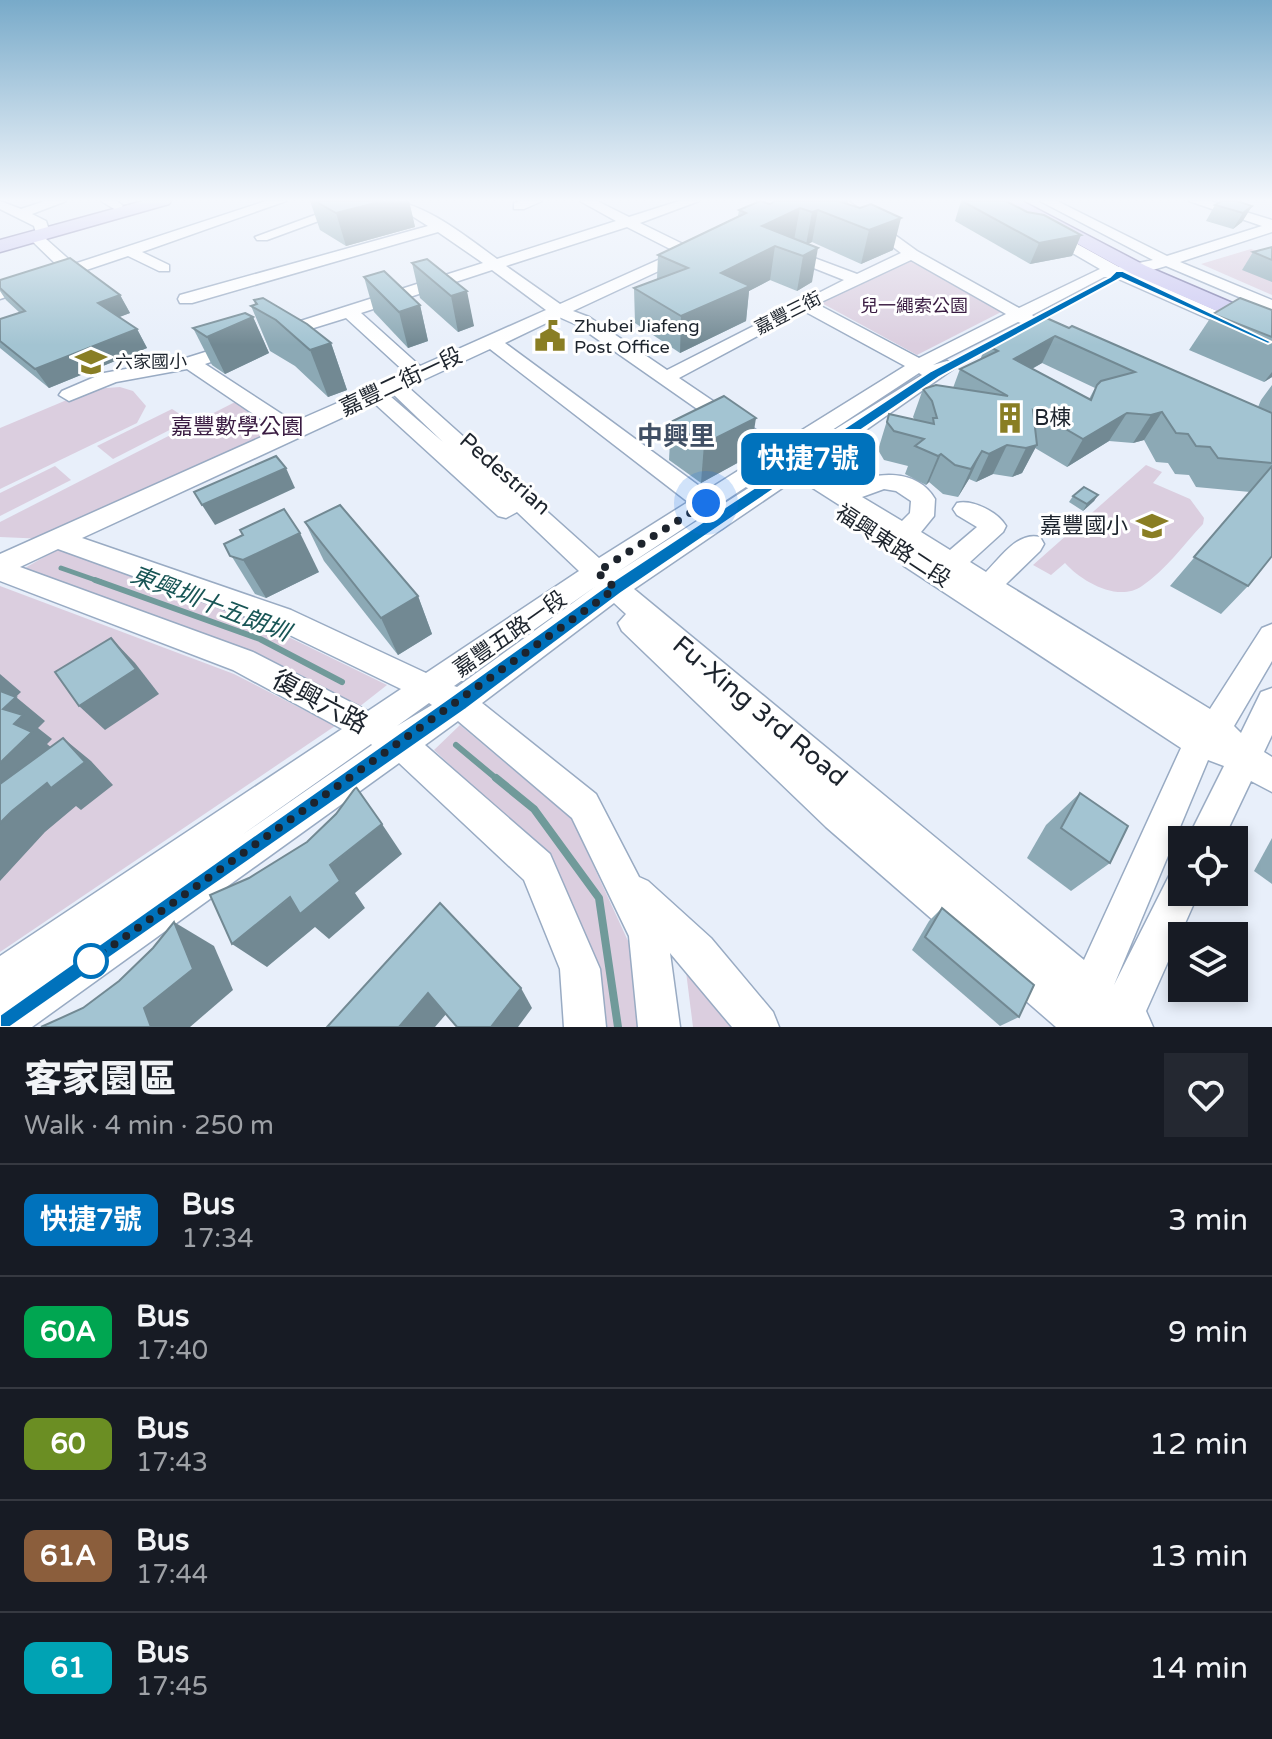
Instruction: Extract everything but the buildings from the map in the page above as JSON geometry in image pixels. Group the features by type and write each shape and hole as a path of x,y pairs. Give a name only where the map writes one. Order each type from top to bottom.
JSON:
{"main road":[{"path":"1107,249 1272,328"},
{"path":"1112,249 1144,267 1272,317"}],"street":[{"path":"48,249 73,271"},
{"path":"0,294 135,249"},
{"path":"186,299 363,249"},
{"name":"福興東路二段","path":"473,249 559,311 583,321 665,378 781,465 845,497 952,563 1208,736"},
{"path":"69,395 111,377 190,363 538,249"},
{"name":"嘉豐二街一段","path":"0,567 695,249"},
{"path":"905,249 1031,321"},
{"path":"1102,249 1144,267 1272,306"},
{"path":"1117,249 1272,342"},
{"name":"嘉豐五路一段","path":"602,581 926,370 1114,279 1198,249"},
{"path":"129,251 164,268"},
{"name":"嘉豐三街","path":"665,378 804,304 912,254"},
{"path":"796,256 857,279"},
{"path":"804,304 926,370"},
{"name":"Fu-Xing 3rd Road","path":"349,311 398,384 838,815 1098,1019"},
{"name":"福興東路二段","path":"559,311 566,327 1258,767"},
{"path":"491,341 706,503"},
{"path":"190,363 293,431"},
{"name":"嘉豐五路一段","path":"0,980 385,736 706,503 781,465"},
{"path":"845,497 863,484 876,481 894,481 912,487 923,499 922,516 904,534"},
{"path":"952,563 994,526 965,509"},
{"path":"57,539 281,618 444,696 584,806 648,934 659,1027"},
{"path":"988,586 1031,544"},
{"name":"復興六路","path":"0,567 243,661 385,736 537,867 580,969 585,1027"},
{"path":"1098,1019 1208,736 1272,636"},
{"path":"1215,826 1258,767 1272,702"},
{"name":"嘉豐五路一段","path":"0,1025 385,736"},
{"path":"623,883 697,952 758,1027"},
{"path":"1098,1019 1171,906"}],"green space":[{"path":"1251,249 1272,257 1272,295 1201,264"},
{"name":"兒一繩索公園","path":"916,259 1007,309 917,355 818,301"},
{"path":"120,387 133,391 146,406 137,423 0,489 0,428 93,389"},
{"name":"嘉豐數學公園","path":"239,400 282,431 46,539 0,537 0,522"},
{"path":"172,409 189,420 113,459 97,446"},
{"path":"1146,465 1162,472 1153,483 1190,499 1204,518 1203,524 1159,573 1142,586 1122,592 1090,583 1065,563 1051,575 1033,565"},
{"path":"55,466 71,480 0,516 0,493"},
{"path":"68,543 268,627 387,685 359,707 243,648 25,568"},
{"path":"0,586 234,674 335,726 0,952"},
{"path":"460,725 572,819 634,954 642,1027 601,1027 550,858 434,750"},
{"path":"683,948 743,1027 693,1027"}],"waterway":[{"name":"東興圳十五朗圳","path":"61,568 101,582"},
{"name":"東興圳十五朗圳","path":"95,580 260,639 342,682"},
{"name":"東興圳十五朗圳","path":"456,745 498,780"},
{"name":"東興圳十五朗圳","path":"496,778 534,809 599,898 618,1027"}],"bus line":[{"name":"快捷7號","path":"0,1025 459,703 615,588 935,374 1114,279 1119,273 1272,342"}],"place":[{"name":"Zhubei Jiafeng Post Office","path":"550,336"},
{"name":"六家國小","path":"91,362"},
{"name":"B棟","path":"1010,418"},
{"name":"嘉豐國小","path":"1152,526"}],"district":[{"name":"中興里","path":"676,436"}],"route":[{"path":"91,961 459,703 604,597 615,588 597,572 706,503"}]}
